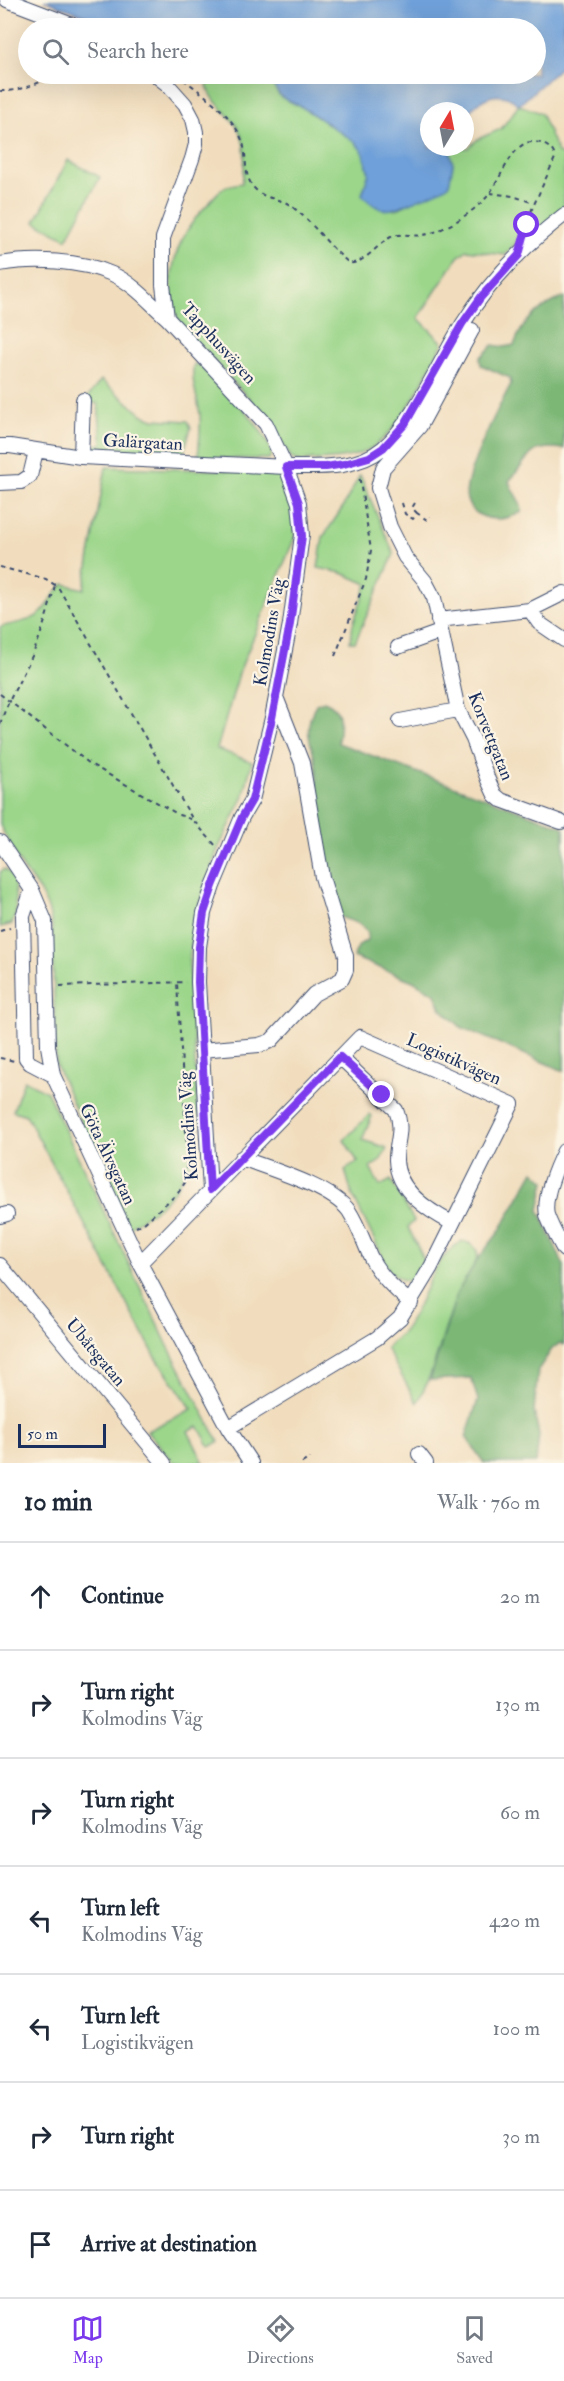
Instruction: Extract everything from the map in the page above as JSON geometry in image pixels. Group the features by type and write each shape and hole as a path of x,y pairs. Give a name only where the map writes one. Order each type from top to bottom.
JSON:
{"street":[{"path":"7,0 54,18"},
{"name":"Tapphusvägen","path":"164,84 185,104 193,119 196,132 192,159 163,238 163,285 167,318 266,424 286,467"},
{"path":"286,467 326,467 357,460 383,448 405,424 462,324 481,297 539,234 564,215"},
{"path":"0,264 35,260 98,269 113,274 127,283 167,318"},
{"name":"Korvettgatan","path":"472,330 420,426 383,468 378,483 380,498 390,526 405,556 425,581 434,598 458,710 474,739 484,771 498,798 561,822"},
{"path":"81,457 83,400"},
{"name":"Galärgatan","path":"0,446 81,457 286,467"},
{"path":"0,483 21,482 30,476 36,451"},
{"name":"Kolmodins Väg","path":"210,1190 201,1050 199,947 204,913 227,852 252,800 276,697 292,614 302,536 299,503 286,467"},
{"path":"398,647 439,626 530,610 564,593"},
{"path":"530,610 539,623 564,640"},
{"path":"201,1050 259,1045 272,1041 314,994 342,979 346,970 346,956 322,877 302,762 276,697"},
{"path":"400,721 458,710"},
{"name":"Göta Älvsgatan","path":"0,842 32,890 45,921 48,1046 53,1075 140,1263 228,1428 251,1463"},
{"path":"32,890 23,916 26,1058 30,1063 53,1075"},
{"name":"Logistikvägen","path":"140,1263 360,1037 512,1104 411,1303 395,1323 377,1338 228,1428"},
{"path":"340,1057 396,1110 400,1121 396,1160 400,1178 418,1202 452,1223"},
{"path":"564,1151 556,1169 546,1210 564,1250"},
{"path":"241,1158 323,1190 337,1199 349,1211 372,1261 390,1284 411,1303"},
{"name":"Ubåtsgatan","path":"0,1265 164,1463"}],"path":[{"path":"0,91 11,91 36,84"},
{"path":"188,84 216,107 239,133 245,153 246,176 257,191 288,204 349,263 358,262 391,237 426,235 438,231 471,211 490,193 520,147 525,144 540,143 551,150 555,158 525,233"},
{"path":"490,193 522,198 535,204"},
{"path":"335,656 366,579 370,550 357,460"},
{"path":"402,503 405,514 413,519 417,513"},
{"path":"415,504 412,508 417,513 427,520 430,516"},
{"path":"0,567 46,579 55,584 193,820 213,844 227,852"},
{"path":"0,724 8,701 35,648 55,584"},
{"path":"0,694 90,764 193,820"},
{"path":"47,986 198,982"},
{"path":"125,1232 144,1223 178,1193 186,1181 187,1149 177,983"},
{"path":"302,1463 310,1458"}],"green space":[{"path":"208,84 272,84 281,97 302,107 355,142 363,152 369,173 362,195 395,210 412,202 453,164 451,156 474,156 474,143 501,129 519,105 541,113 558,153 564,156 564,209 537,232 525,227 521,237 505,255 467,250 458,257 418,318 443,343 399,421 375,445 361,453 332,459 301,461 292,459 263,413 180,325 174,309 172,292 174,261 179,246 196,218 215,195 226,187 242,183 245,160 244,145 239,131 210,92"},
{"path":"68,160 100,177 67,239 35,222"},
{"path":"564,297 564,449 542,449 530,454 509,481 522,512 502,518 487,518 471,508 466,490 482,442 511,384 510,378 481,365 480,358 493,345 504,347 514,345 533,315"},
{"path":"194,364 201,366 252,419 267,442 272,454 269,459 198,458 200,420 194,382"},
{"path":"101,380 143,415 154,419 188,421 191,428 182,457 89,452 88,446 102,444 98,404 88,402 88,397"},
{"path":"106,467 282,472 295,520 295,537 240,670 217,749 252,762 243,798 217,851 196,916 189,960 200,1145 174,1191 159,1207 128,1228 56,1065 52,925 48,908 17,859 0,825 0,627 29,620 40,614 64,584 84,589"},
{"path":"360,475 394,554 355,642 350,642 353,624 367,584 342,573 318,568 323,537"},
{"path":"324,701 331,704 338,713 340,723 338,743 564,827 564,1071 461,1027 441,1009 436,994 413,981 353,957 359,945 367,940 368,933 360,924 340,917 317,833 317,776 309,725 316,704"},
{"path":"5,869 14,877 16,913 12,924 0,927 0,872"},
{"path":"24,1080 47,1092 168,1346 219,1442 210,1447 198,1426 188,1431 204,1463 174,1463 147,1431 192,1409 155,1356 26,1115 13,1111"},
{"path":"370,1114 372,1116 362,1140 387,1148 380,1161 370,1168 380,1186 391,1180 414,1221 408,1227 425,1262 410,1281 403,1280 390,1272 352,1194 345,1170 358,1162 344,1140"},
{"path":"534,1171 545,1181 539,1210 564,1266 564,1345 560,1343 552,1349 538,1370 534,1411 539,1435 536,1463 484,1463 466,1437 478,1400 471,1378 430,1380 457,1293 477,1260 499,1232"},
{"path":"462,1241 476,1249 478,1255 476,1264 457,1295 424,1390 417,1403 386,1348 407,1327 443,1258"}],"water":[{"path":"44,0 564,0 564,64 546,80 546,18 92,18"},
{"path":"272,84 542,84 519,105 512,99 497,95 483,100 474,107 474,102 420,102 420,156 451,156 453,164 449,185 386,210 375,206 362,195 369,173 363,152 355,142 302,107 281,97"}],"route":[{"path":"382,1095 340,1057 210,1190 198,982 199,947 204,913 242,817 252,800 272,718 290,624 302,536 299,503 286,467 326,467 344,464 369,457 383,448 405,424 462,324 481,297 519,255 527,225"}]}
